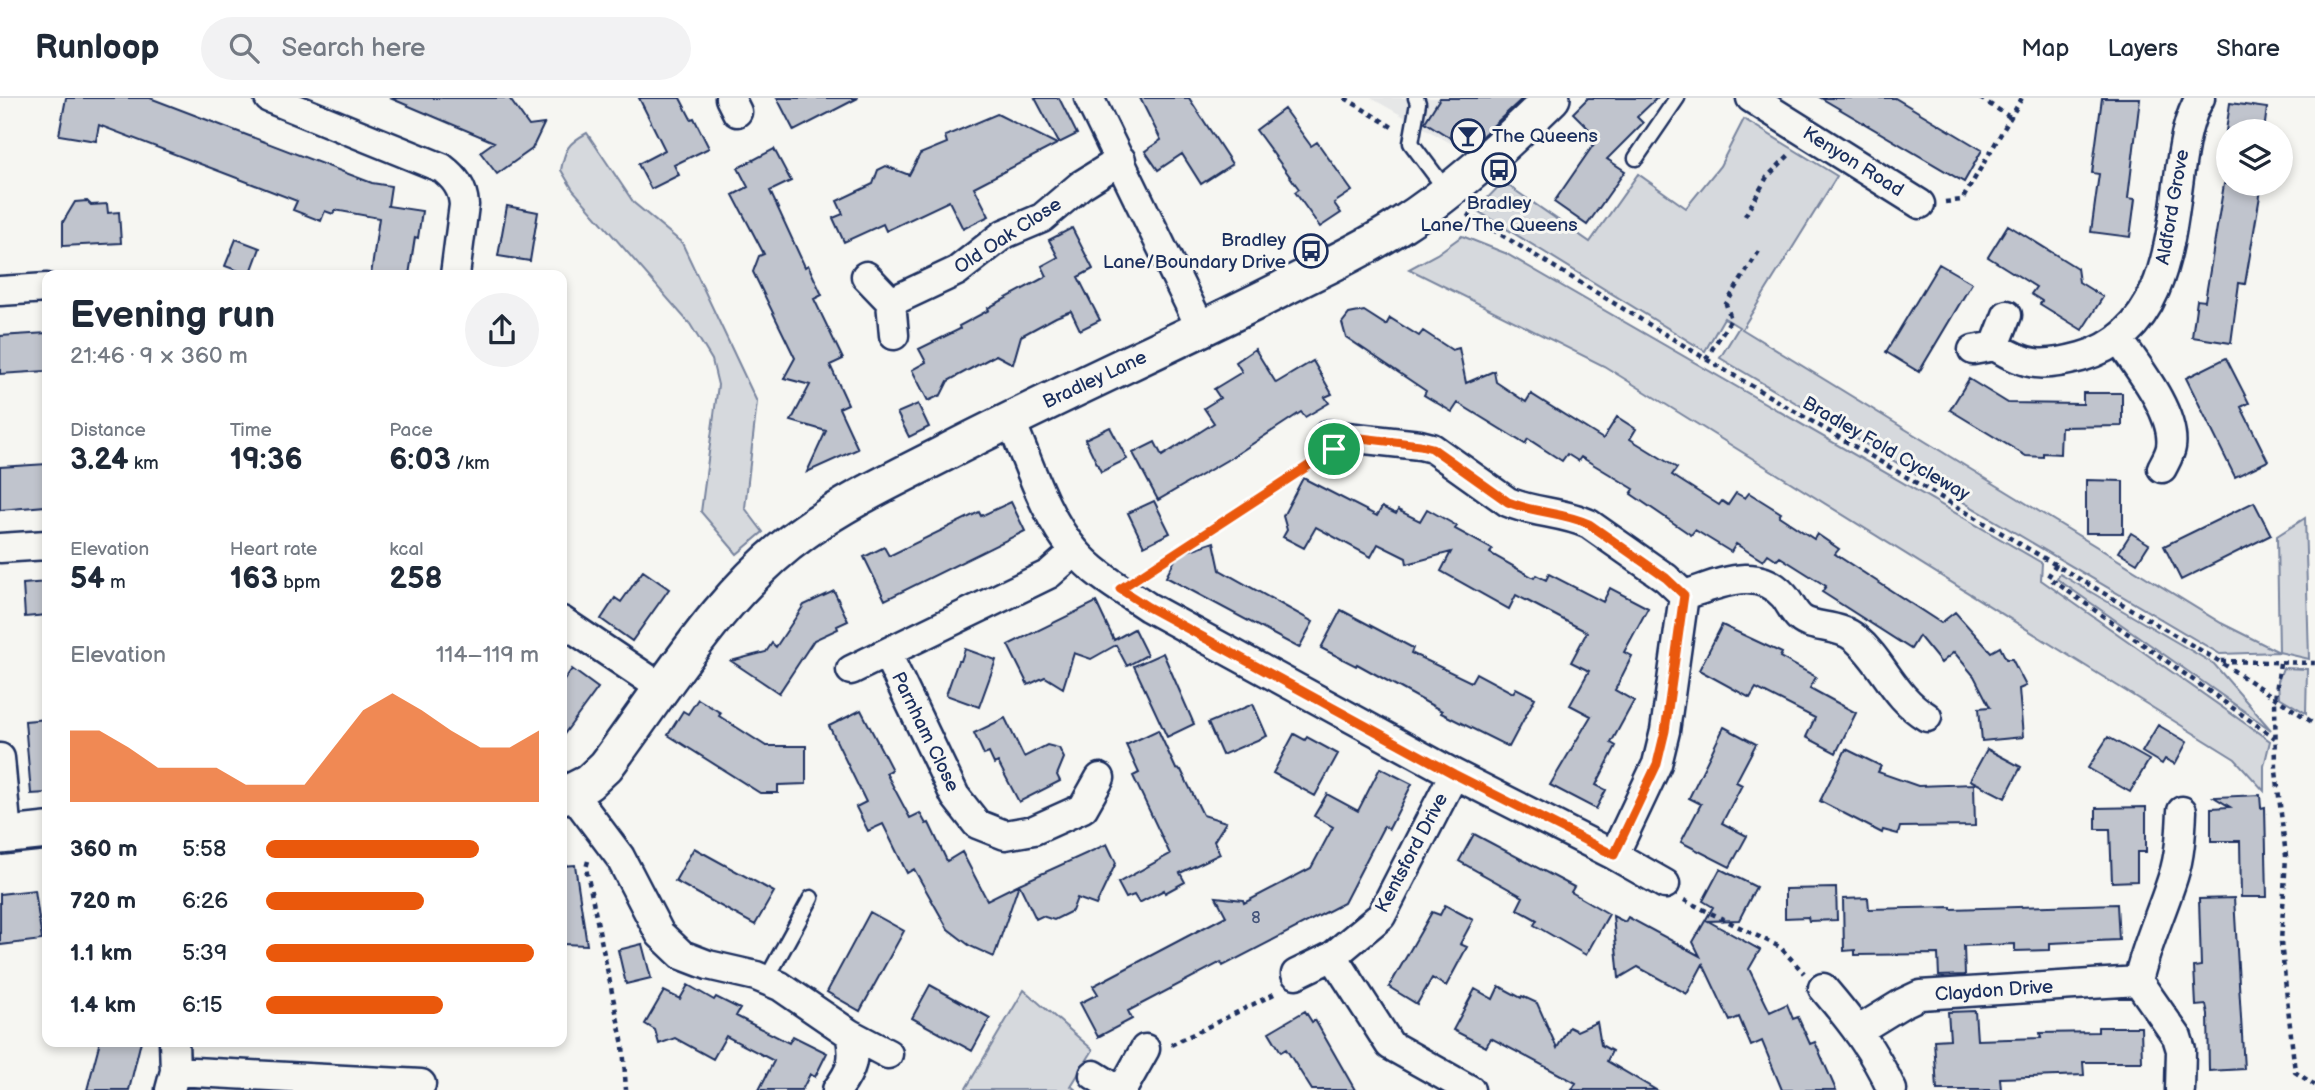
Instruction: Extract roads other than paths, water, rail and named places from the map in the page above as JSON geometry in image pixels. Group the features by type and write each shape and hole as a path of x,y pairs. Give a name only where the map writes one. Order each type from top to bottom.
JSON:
{"street":[{"path":"268,98 428,162 452,175 464,195 456,270"},
{"path":"1090,98 1202,330"},
{"name":"Bradley Lane","path":"567,795 588,783 606,766 724,606 762,566 804,532 866,493 1010,419 1202,330 1398,228 1448,192 1503,146 1552,98"},
{"name":"Kenyon Road","path":"1751,98 1920,204"},
{"name":"Aldford Grove","path":"2007,315 1984,348 2035,365 2055,364 2088,355 2119,340 2139,320 2163,270 2185,136 2194,107 2200,98"},
{"name":"Old Oak Close","path":"891,302 957,271 1004,234 1042,218 1081,186 1121,160"},
{"path":"866,276 891,302 894,335"},
{"path":"0,291 42,288"},
{"path":"2119,340 2157,395 2169,428 2171,447 2162,468"},
{"path":"1010,419 1061,532 1095,571 1120,589 1148,607 1454,774 1614,855 1665,884"},
{"path":"1336,436 1377,451 1432,448 1508,502 1519,507 1575,517 1589,524 1666,578 1684,595"},
{"path":"0,548 42,544"},
{"name":"Parnham Close","path":"851,670 1049,574 1075,551"},
{"path":"1684,595 1741,579 1757,578 1784,596 1798,617 1804,621 1838,628 1857,639 1908,703 1927,716"},
{"path":"1614,855 1657,764 1665,731 1684,595"},
{"path":"567,624 663,689"},
{"name":"Parnham Close","path":"887,654 955,796 977,824 1005,835 1034,830 1083,808 1100,778"},
{"path":"0,758 3,836 42,832"},
{"name":"Kentsford Drive","path":"1296,974 1333,956 1381,916 1454,774"},
{"path":"567,795 620,857 660,934 682,955 780,986 850,1034 888,1054"},
{"path":"2180,1090 2181,1050 2177,1037 2138,981 2144,952 2186,869 2180,841 2182,811"},
{"path":"1333,956 1391,1045 1470,1090"},
{"name":"Claydon Drive","path":"1859,1030 1920,995 2138,981"},
{"path":"1823,988 1859,1030 1892,1090"},
{"path":"837,1090 850,1074 854,1050 850,1034"},
{"path":"174,1047 172,1080 387,1086 421,1084"},
{"path":"1111,1085 1145,1049"}],"lane":[{"path":"1416,98 1418,103 1411,143 1448,192"},
{"path":"1636,158 1677,98"},
{"path":"766,980 811,898"}],"place":[{"name":"The Queens","path":"1468,136"},
{"name":"Bradley Lane/The Queens","path":"1499,170"},
{"name":"Bradley Lane/Boundary Drive","path":"1311,251"}]}
